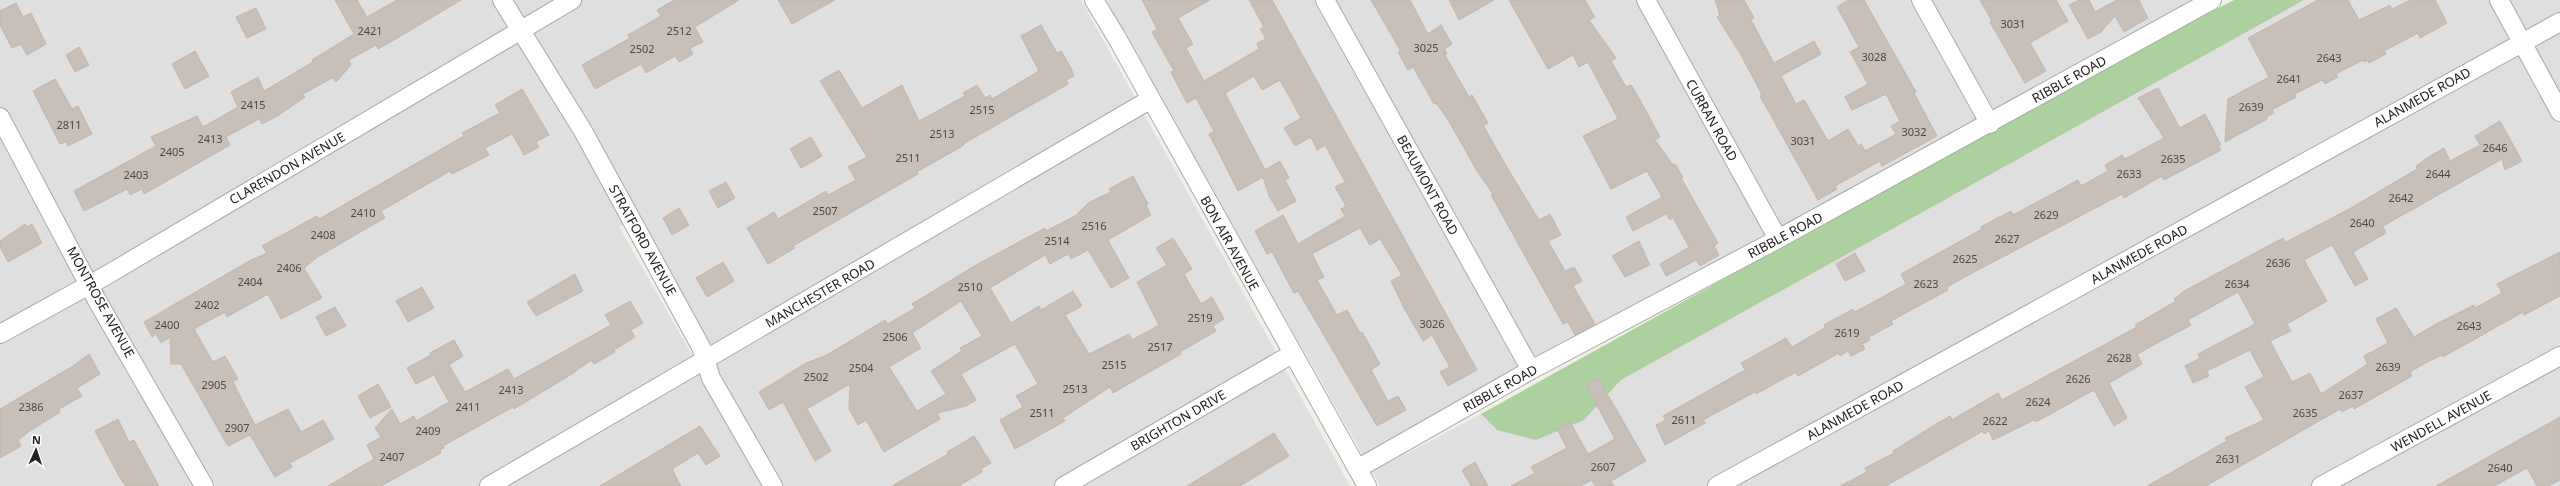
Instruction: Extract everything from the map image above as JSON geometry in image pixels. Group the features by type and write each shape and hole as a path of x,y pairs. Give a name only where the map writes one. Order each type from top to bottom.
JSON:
{"street":[{"name":"STRATFORD AVENUE","path":"502,0 582,131 702,347 711,378 773,486"},
{"name":"CLARENDON AVENUE","path":"0,334 572,0"},
{"name":"BON AIR AVENUE","path":"1094,0 1151,99 1367,486"},
{"name":"BEAUMONT ROAD","path":"1326,0 1531,370"},
{"name":"CURRAN ROAD","path":"1646,0 1778,240"},
{"path":"1921,0 1990,124"},
{"path":"2499,0 2560,112"},
{"name":"RIBBLE ROAD","path":"1357,469 1531,370 1778,240 1990,124 2203,2"},
{"name":"ALANMEDE ROAD","path":"1717,486 2560,22"},
{"name":"MANCHESTER ROAD","path":"489,486 705,359 863,269 1151,99"},
{"name":"MONTROSE AVENUE","path":"0,117 89,283 204,486"},
{"name":"BRIGHTON DRIVE","path":"1064,486 1292,354"},
{"name":"WENDELL AVENUE","path":"2321,486 2560,356"}],"shaded area":[{"path":"0,0 1081,0 1350,486 781,486 637,220 619,227 767,486 0,486"},
{"path":"1105,0 2192,0 1877,178 1364,457"},
{"path":"2304,0 2560,0 2560,486 1380,486 1372,472 1481,414 1497,430 1584,420 1621,380"}],"green space":[{"path":"2234,0 2304,0 1621,380 1584,420 1536,440 1497,430 1481,414 2149,43"}],"building":[{"path":"335,0 357,0 367,17 397,0 461,0 378,49 376,45 349,60 351,65 336,82 332,78 303,94 305,97 276,117 262,124 259,119 226,137 230,145 144,194 142,189 130,195 127,189 84,211 74,191 156,146 151,137 197,116 203,127 238,107 231,92 258,77 264,91 313,62 312,60 354,34"},
{"path":"674,0 739,0 695,27 703,42 690,48 693,54 679,62 675,56 646,73 641,64 595,89 582,65 630,38 628,35 661,16 657,10"},
{"path":"778,0 835,0 792,24"},
{"path":"1142,0 1210,0 1178,18 1193,44 1186,48 1204,81 1259,49 1257,43 1266,39 1260,29 1264,27 1249,0 1272,0 1477,370 1448,386 1440,372 1450,367 1432,335 1423,341 1404,308 1391,281 1402,275 1380,239 1370,245 1360,228 1312,254 1324,277 1317,280 1337,315 1347,310 1360,333 1362,332 1380,364 1371,370 1388,401 1398,396 1406,410 1377,426 1298,291 1294,293 1272,252 1267,254 1255,231 1283,215 1298,244 1345,216 1341,209 1346,206 1335,187 1345,182 1325,145 1317,150 1311,137 1295,146 1284,128 1301,118 1280,80 1262,90 1254,76 1225,93 1265,170 1280,161 1289,178 1285,180 1296,201 1278,211 1269,196 1263,177 1238,191 1209,134 1214,131 1196,98 1187,103 1171,72 1174,71 1152,32 1157,29"},
{"path":"1371,0 1410,0 1428,34 1441,25 1452,44 1444,49 1447,53 1445,55 1469,97 1472,95 1488,123 1483,125 1508,169 1539,220 1550,214 1561,235 1548,241 1565,271 1574,267 1582,281 1573,286 1595,324 1575,335 1568,322 1563,324 1491,195 1493,194 1477,171 1447,118 1436,103 1434,104 1413,67 1408,70 1398,52 1400,50"},
{"path":"1449,0 1494,0 1459,20"},
{"path":"1509,0 1585,0 1595,17 1589,20 1616,58 1611,61 1626,87 1631,85 1639,98 1660,137 1655,140 1673,165 1675,164 1683,177 1681,178 1718,243 1714,246 1719,255 1700,266 1696,260 1666,276 1660,264 1689,247 1673,218 1670,220 1666,214 1633,231 1626,217 1662,197 1647,171 1611,189 1583,136 1618,119 1588,62 1579,67 1573,55 1548,69"},
{"path":"1715,0 1744,0 1754,18 1751,20 1774,63 1814,41 1821,54 1781,76 1796,104 1804,100 1828,141 1848,129 1858,146 1861,144 1865,151 1896,134 1891,126 1900,121 1886,94 1852,110 1845,97 1868,84 1850,52 1859,47 1837,7 1848,0 1864,0 1916,92 1914,93 1937,136 1882,166 1880,161 1835,186 1837,189 1818,200 1760,96 1762,95 1741,55 1717,17 1720,15"},
{"path":"1980,0 2056,0 2068,21 2030,43 2046,71 2025,83 1990,22 1992,21"},
{"path":"2079,0 2089,0 2095,12 2117,0 2139,0 2148,18 2124,32 2115,16 2101,32 2088,39 2069,5"},
{"path":"2318,0 2348,0 2359,20 2390,5 2392,9 2410,0 2435,0 2447,23 2420,38 2418,33 2384,51 2386,54 2369,63 2368,60 2364,62 2363,60 2336,74 2338,77 2325,84 2322,80 2295,94 2296,97 2272,110 2274,113 2266,117 2267,119 2225,142 2228,99 2269,77 2248,38"},
{"path":"16,3 23,17 31,13 46,44 27,55 21,44 12,48 0,25 0,11"},
{"path":"256,8 266,29 247,38 236,17"},
{"path":"1041,25 1057,53 1061,51 1071,68 1074,76 1066,80 1068,84 963,144 964,145 917,172 918,174 793,246 795,248 768,264 747,228 774,212 778,219 826,191 828,195 856,180 848,167 867,157 820,81 839,70 862,108 902,85 919,121 965,96 963,93 977,85 985,98 990,95 992,99 1039,71 1021,36"},
{"path":"79,47 89,65 75,72 66,55"},
{"path":"195,51 209,76 185,89 172,64"},
{"path":"55,79 72,109 78,106 92,134 68,146 66,142 60,144 33,91"},
{"path":"2158,88 2180,128 2205,114 2221,145 2218,146 2221,150 2164,180 2162,176 2124,198 2122,194 1963,278 1947,287 1948,290 1891,321 1893,324 1869,337 1870,340 1862,344 1865,349 1851,356 1848,351 1840,356 1839,353 1798,376 1796,372 1756,394 1755,392 1703,420 1705,423 1665,445 1656,425 1666,420 1663,416 1745,370 1741,363 1786,338 1792,347 1825,328 1824,325 1853,309 1855,312 1906,284 1901,274 1982,229 1981,227 1988,223 2011,211 2013,215 2078,180 2081,186 2108,171 2105,165 2122,155 2125,159 2164,138 2138,98"},
{"path":"522,89 549,135 536,142 539,147 524,155 512,134 485,148 489,155 452,174 450,171 381,211 385,218 319,256 304,268 322,298 281,319 268,294 227,317 225,312 194,329 213,362 225,356 238,379 233,381 255,425 288,409 301,432 323,420 334,439 290,463 292,467 275,477 250,435 228,446 181,364 171,364 170,337 161,343 156,334 152,337 144,322 249,261 267,253 262,246 317,216 319,219 464,136 462,133 500,113 495,105"},
{"path":"2500,121 2522,161 2505,170 2502,159 2383,226 2386,233 2353,252 2368,279 2355,286 2332,245 2304,260 2327,301 2287,324 2291,331 2270,341 2292,382 2310,373 2321,394 2368,364 2364,356 2388,343 2376,319 2396,308 2414,337 2474,305 2475,308 2502,293 2497,284 2560,252 2560,296 2524,315 2523,312 2443,357 2442,355 2429,361 2410,372 2412,376 2354,409 2353,406 2342,412 2340,409 2206,486 2147,486 2227,441 2225,438 2264,420 2245,387 2264,377 2250,350 2207,371 2209,376 2193,383 2185,366 2200,358 2198,354 2255,324 2238,292 2188,320 2191,325 2137,354 2142,364 2109,383 2127,418 2114,426 2094,390 2036,422 2034,420 1993,440 1989,431 1984,434 1983,431 1886,486 1840,486 1867,472 1865,468 1894,453 1893,451 1950,416 1952,420 1998,393 2002,400 2137,327 2135,325 2176,301 2174,299 2184,291 2283,238 2286,242 2351,208 2417,169 2416,166 2444,148 2450,161 2480,145 2475,136"},
{"path":"811,137 822,156 801,168 790,149"},
{"path":"1133,176 1148,204 1146,205 1151,215 1108,240 1129,278 1111,288 1088,250 1071,259 1068,254 1050,264 1045,255 990,288 1011,323 1039,306 1041,310 1073,291 1082,306 1065,315 1089,354 1129,334 1132,340 1159,325 1137,282 1167,265 1156,248 1173,238 1192,269 1184,274 1201,304 1212,297 1224,319 1213,326 1216,331 1180,352 1181,354 1113,393 1110,387 1063,418 1065,421 1015,449 1000,420 1023,407 1016,396 1038,384 1015,344 961,374 976,400 966,406 937,413 940,419 884,452 866,420 858,425 849,409 850,384 807,409 831,451 815,461 783,402 769,410 759,392 806,363 825,356 885,320 888,324 915,308 912,304 976,265 1045,228 1046,231 1075,216 1088,203 1111,192 1109,189","holes":["961,301 982,336 960,348 962,351 931,371 946,394 917,411 889,367 921,348 912,333"]},
{"path":"726,182 735,198 718,208 709,191"},
{"path":"679,208 689,225 672,235 663,218"},
{"path":"25,224 27,227 32,224 42,243 8,262 0,247 0,241"},
{"path":"1639,241 1650,265 1625,277 1612,256"},
{"path":"1855,253 1865,271 1845,281 1836,264"},
{"path":"723,262 734,281 707,297 696,278"},
{"path":"575,274 583,291 536,316 527,302"},
{"path":"422,287 434,308 408,322 396,301"},
{"path":"630,301 643,323 631,330 635,337 614,350 615,352 594,364 591,360 572,374 514,409 513,407 443,446 444,448 440,450 441,453 381,486 328,486 374,459 367,445 381,437 375,428 392,409 400,424 414,416 416,421 449,402 434,375 416,384 407,368 431,355 430,353 454,340 463,356 449,365 465,392 508,369 514,379 611,325 605,315"},
{"path":"335,307 346,326 326,336 316,317"},
{"path":"89,354 100,374 77,388 82,396 59,409 60,412 18,440 21,446 0,458 0,409 73,366"},
{"path":"1598,378 1646,461 1611,481 1614,486 1595,486 1592,480 1580,486 1511,486 1535,473 1531,467 1567,448 1557,429 1570,422 1588,454 1615,439 1586,385"},
{"path":"378,384 391,407 370,418 358,396"},
{"path":"2560,417 2560,480 2548,486 2537,486 2527,468 2494,486 2436,486"},
{"path":"118,419 129,442 134,440 159,486 126,486 120,478 95,431"},
{"path":"700,426 720,456 706,465 698,453 672,469 681,486 600,486"},
{"path":"1274,433 1289,456 1240,486 1187,486"},
{"path":"974,436 991,463 981,469 982,472 959,486 892,486 948,454 947,452"},
{"path":"1475,462 1488,486 1471,486 1462,470"}]}
